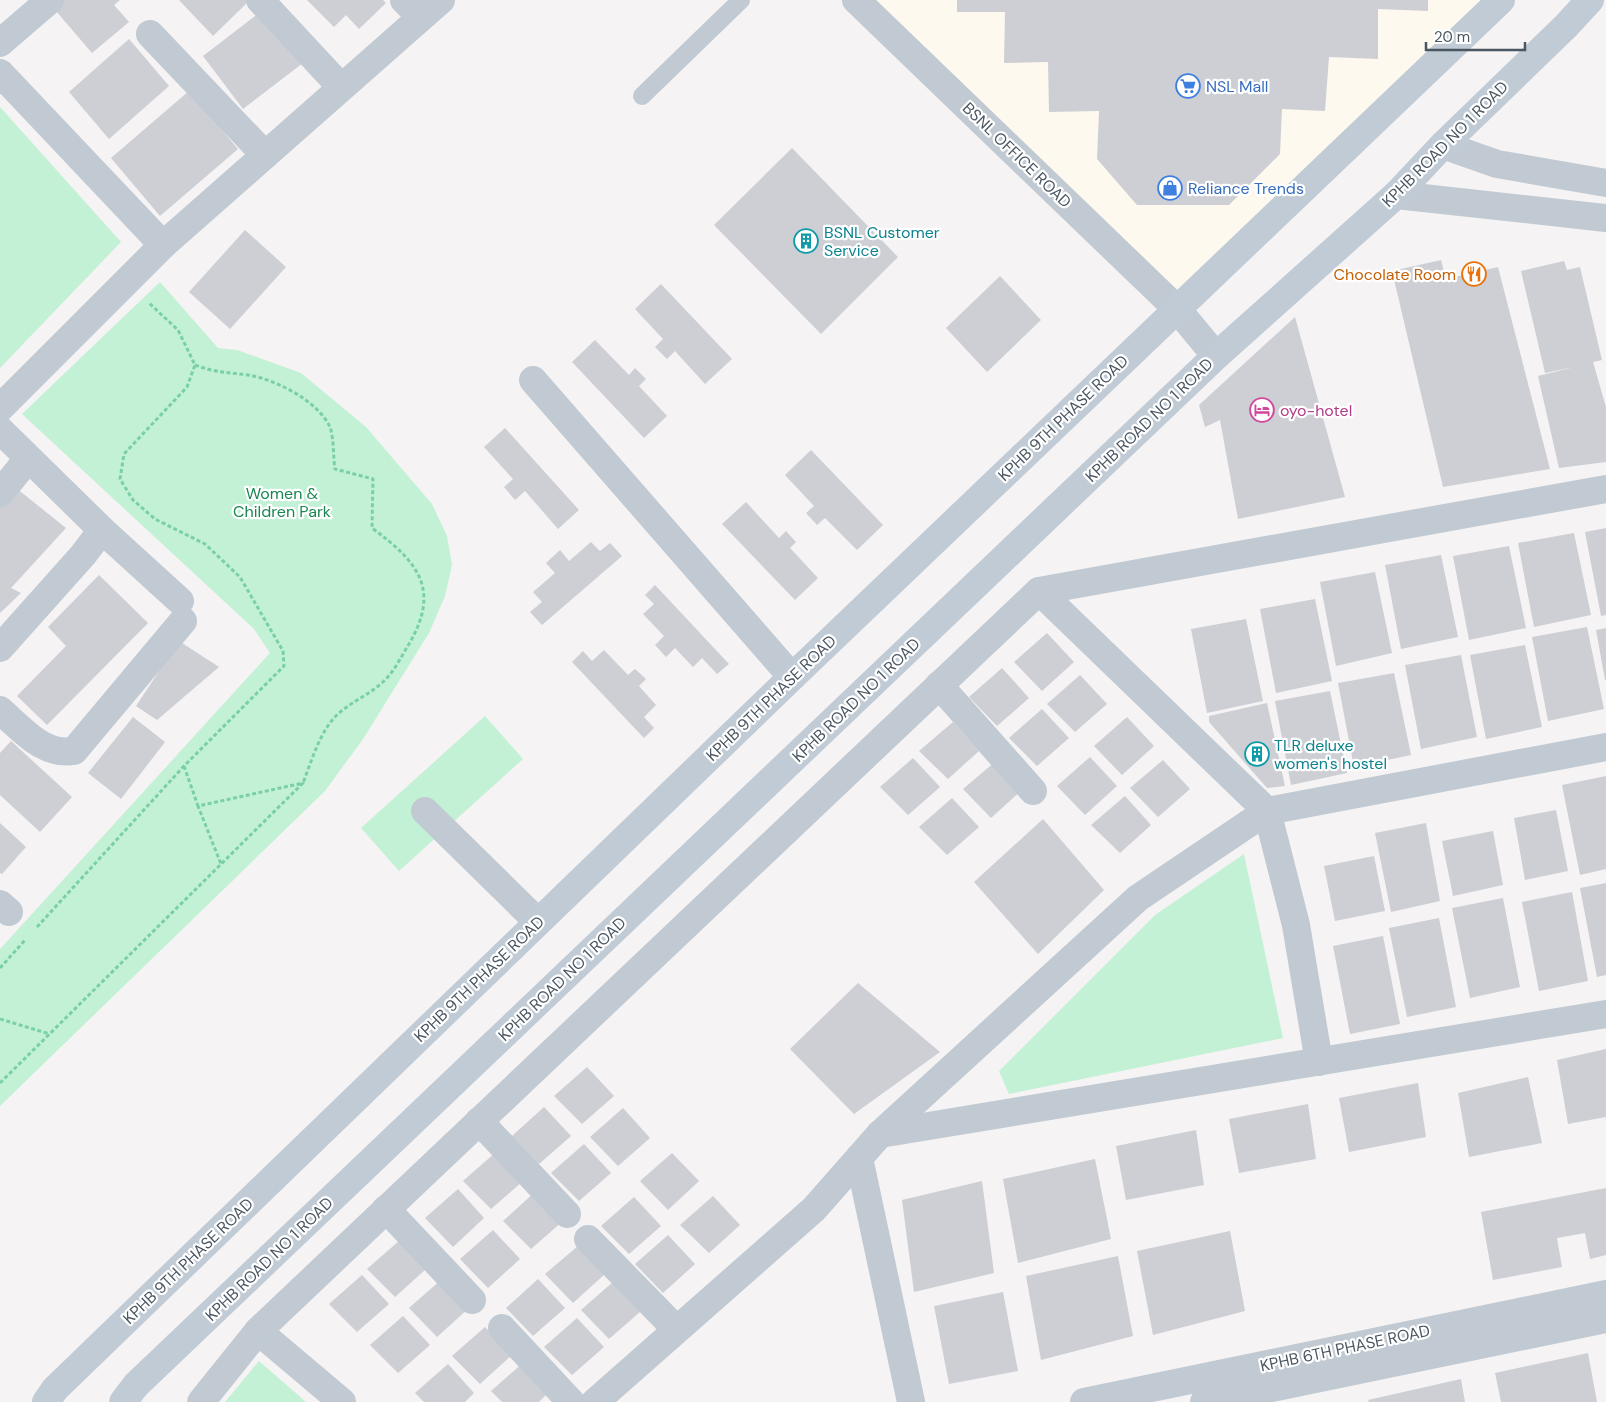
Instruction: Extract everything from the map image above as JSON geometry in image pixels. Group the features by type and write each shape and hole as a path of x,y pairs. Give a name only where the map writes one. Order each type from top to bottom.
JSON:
{"main road":[{"name":"KPHB 9TH PHASE ROAD","path":"46,1402 56,1389 792,677 1501,0"},
{"name":"KPHB ROAD NO 1 ROAD","path":"123,1402 136,1386 1216,356 1396,195 1443,145 1566,26 1590,0"}],"street":[{"path":"0,43 50,0"},
{"path":"260,0 342,88"},
{"name":"BSNL OFFICE ROAD","path":"856,0 1177,309 1216,356"},
{"path":"0,408 163,245 342,88 422,6"},
{"path":"150,34 265,155"},
{"path":"0,73 163,245"},
{"path":"1443,145 1497,164 1606,183"},
{"path":"1396,195 1606,218"},
{"path":"533,380 792,677"},
{"path":"0,430 182,611 74,751 61,753 43,747 0,710"},
{"path":"0,493 28,459"},
{"path":"201,1402 258,1331 1039,591 1606,489"},
{"path":"0,648 83,555 102,530"},
{"path":"1039,591 1267,811 1296,925 1319,1062"},
{"path":"939,686 1033,791"},
{"path":"595,1402 814,1209 880,1134 1138,898 1267,811 1606,747"},
{"path":"424,811 538,922"},
{"path":"880,1134 1606,1014"},
{"path":"479,1121 567,1214"},
{"path":"859,1158 911,1402"},
{"path":"386,1209 472,1300"},
{"path":"588,1239 676,1329"},
{"name":"KPHB 6TH PHASE ROAD","path":"1084,1402 1606,1294"},
{"name":"KPHB 6TH PHASE ROAD","path":"1204,1402 1606,1318"},
{"path":"502,1328 571,1402"},
{"path":"258,1331 342,1402"}],"lane":[{"path":"642,96 741,0"}],"path":[{"path":"0,1083 303,783 322,736 339,713 362,699 384,681 400,660 417,631 424,607 424,587 412,564 396,547 372,528 373,479 335,469 330,427 314,407 286,387 249,375 215,373 195,365 178,330 127,281"},
{"path":"0,968 184,766 284,666 283,651 240,577 205,544 155,519 133,500 120,479 124,454 188,387 195,365"},
{"path":"184,766 221,864"},
{"path":"198,806 303,783"},
{"path":"0,1019 50,1034"}],"shaded area":[{"path":"856,0 1501,0 1177,309"}],"green space":[{"path":"0,107 121,242 0,368"},
{"name":"Women & Children Park","path":"160,282 218,348 237,350 301,373 366,427 432,504 447,536 452,565 445,596 429,633 363,739 325,791 0,1106 0,949 270,653 254,629 22,414"},
{"path":"485,716 523,759 399,871 361,828"},
{"path":"1244,854 1283,1038 1009,1094 999,1071 1155,915"},
{"path":"259,1361 306,1402 225,1402"}],"building":[{"path":"54,0 120,0 114,5 129,22 92,53 50,4"},
{"path":"179,0 250,0 213,36"},
{"path":"307,0 383,0 386,3 359,29 346,15 334,27"},
{"name":"NSL Mall","path":"957,0 1428,0 1428,11 1378,9 1378,59 1329,57 1325,111 1282,109 1280,154 1229,205 1137,205 1097,159 1099,111 1049,112 1048,62 1004,63 1005,12 957,12"},
{"path":"263,10 303,63 243,109 203,56"},
{"path":"129,39 169,86 109,139 69,92"},
{"path":"189,91 238,149 160,216 111,158"},
{"name":"BSNL Customer Service","path":"792,148 898,257 821,334 714,225"},
{"path":"245,230 286,267 230,329 189,292"},
{"path":"1441,260 1446,279 1498,267 1550,469 1443,487 1392,271"},
{"path":"1564,261 1567,270 1580,267 1602,360 1593,362 1606,407 1606,462 1559,468 1538,376 1574,367 1545,373 1521,271"},
{"path":"1000,276 1041,320 987,372 946,328"},
{"path":"661,284 732,359 705,384 675,351 667,359 655,347 663,339 635,309"},
{"name":"oyo-hotel","path":"1295,317 1345,497 1238,519 1220,420 1205,427 1199,405"},
{"path":"595,340 629,375 635,368 646,379 639,386 667,416 644,438 572,362"},
{"path":"505,428 579,510 558,529 525,491 515,500 504,487 513,479 484,447"},
{"path":"811,450 883,525 857,550 825,518 817,525 806,513 814,506 785,475"},
{"path":"16,488 66,528 11,588 21,593 0,613 0,504"},
{"path":"746,502 779,538 786,531 796,542 790,548 818,578 795,600 722,524"},
{"path":"1606,528 1606,615 1601,616 1585,532"},
{"path":"1574,533 1591,615 1534,627 1518,543"},
{"path":"591,542 600,551 610,543 622,556 542,625 530,612 542,602 533,592 555,573 546,563 560,550 569,561"},
{"path":"1509,546 1526,628 1469,640 1453,556"},
{"path":"1441,555 1458,637 1401,649 1385,565"},
{"path":"1375,572 1392,653 1336,666 1320,582"},
{"path":"99,575 148,623 47,725 17,696 66,646 48,627"},
{"path":"655,585 729,664 717,674 702,658 693,667 675,648 666,657 655,645 664,636 643,614 654,604 645,595"},
{"path":"1315,599 1332,681 1276,693 1260,609"},
{"path":"1246,619 1263,701 1207,713 1191,629"},
{"path":"1587,627 1604,709 1548,721 1532,637"},
{"path":"1606,628 1606,680 1605,680 1596,630"},
{"path":"1047,633 1074,662 1042,691 1014,662"},
{"path":"179,641 219,667 157,720 136,706"},
{"path":"1525,645 1542,727 1486,739 1470,655"},
{"path":"604,650 628,675 635,669 646,679 639,686 656,705 644,717 654,728 644,738 572,662 583,651 592,661"},
{"path":"1461,655 1477,737 1421,749 1405,665"},
{"path":"1002,668 1029,698 997,726 969,697"},
{"path":"1394,673 1411,755 1354,767 1338,683"},
{"path":"1080,675 1107,704 1075,732 1047,704"},
{"path":"1330,691 1347,773 1291,785 1275,701"},
{"name":"TLR deluxe women's hostel","path":"1267,703 1285,786 1267,788 1209,722 1209,716"},
{"path":"1042,709 1069,738 1037,766 1009,738"},
{"path":"133,717 165,742 121,799 88,773"},
{"path":"1127,717 1154,746 1122,775 1094,746"},
{"path":"953,722 979,751 948,779 919,751"},
{"path":"11,741 72,797 40,832 0,795 0,753"},
{"path":"1090,757 1117,786 1085,815 1057,786"},
{"path":"913,758 940,787 908,815 880,787"},
{"path":"1163,760 1190,789 1158,817 1130,788"},
{"path":"996,761 1023,789 991,818 963,789"},
{"path":"1606,776 1606,869 1580,875 1562,785"},
{"path":"1125,796 1151,825 1120,853 1091,825"},
{"path":"952,798 979,827 947,855 919,827"},
{"path":"1556,810 1568,871 1525,880 1514,818"},
{"path":"1043,819 1104,890 1038,954 974,882"},
{"path":"0,823 26,847 2,874 0,873"},
{"path":"1426,823 1440,901 1391,912 1375,833"},
{"path":"1493,831 1503,885 1453,896 1442,841"},
{"path":"1374,856 1385,911 1335,921 1324,866"},
{"path":"1606,883 1606,975 1597,977 1580,888"},
{"path":"1572,892 1588,981 1539,991 1522,902"},
{"path":"1503,898 1520,987 1470,998 1452,908"},
{"path":"1439,918 1456,1007 1407,1017 1389,928"},
{"path":"1383,936 1400,1024 1350,1034 1333,946"},
{"path":"858,983 940,1052 854,1114 790,1049"},
{"path":"1606,1049 1606,1117 1568,1124 1557,1060"},
{"path":"587,1067 614,1096 582,1124 554,1096"},
{"path":"1528,1077 1542,1143 1469,1157 1458,1093"},
{"path":"1418,1083 1426,1137 1349,1152 1339,1098"},
{"path":"1308,1104 1316,1159 1239,1173 1229,1119"},
{"path":"544,1107 571,1136 539,1164 512,1136"},
{"path":"623,1108 650,1138 618,1166 590,1137"},
{"path":"1196,1130 1204,1185 1126,1200 1116,1146"},
{"path":"584,1144 611,1173 579,1201 551,1173"},
{"path":"496,1152 523,1181 491,1209 463,1181"},
{"path":"672,1153 699,1181 668,1210 640,1181"},
{"path":"1095,1159 1111,1239 1018,1263 1003,1179"},
{"path":"982,1181 994,1273 914,1292 902,1200"},
{"path":"1606,1188 1606,1255 1590,1259 1585,1233 1557,1238 1562,1267 1493,1280 1481,1212"},
{"path":"458,1189 484,1218 453,1247 425,1218"},
{"path":"536,1191 563,1221 531,1249 503,1221"},
{"path":"713,1196 740,1225 709,1253 680,1225"},
{"path":"634,1197 661,1226 629,1254 601,1226"},
{"path":"493,1230 520,1259 488,1288 460,1259"},
{"path":"1230,1231 1245,1311 1153,1335 1137,1251"},
{"path":"668,1235 695,1264 663,1293 635,1264"},
{"path":"400,1240 426,1269 395,1297 367,1269"},
{"path":"578,1246 605,1274 573,1303 545,1274"},
{"path":"1118,1256 1133,1336 1041,1360 1026,1276"},
{"path":"362,1275 389,1304 357,1332 329,1304"},
{"path":"442,1279 469,1308 437,1337 409,1308"},
{"path":"538,1279 565,1308 533,1336 506,1308"},
{"path":"614,1281 641,1311 609,1339 581,1310"},
{"path":"1003,1292 1018,1371 949,1384 934,1306"},
{"path":"403,1316 430,1345 398,1373 370,1345"},
{"path":"577,1318 604,1347 572,1375 544,1347"},
{"path":"485,1327 512,1355 480,1384 452,1356"},
{"path":"1588,1353 1597,1402 1501,1402 1495,1373"},
{"path":"524,1362 550,1391 539,1402 502,1402 491,1391"},
{"path":"448,1364 474,1393 465,1402 424,1402 415,1393"},
{"path":"1461,1379 1465,1402 1369,1402 1368,1400"}],"place":[{"name":"NSL Mall","path":"1188,86"},
{"name":"Reliance Trends","path":"1170,188"},
{"name":"BSNL Customer Service","path":"806,241"},
{"name":"Chocolate Room","path":"1474,274"},
{"name":"oyo-hotel","path":"1262,410"},
{"name":"TLR deluxe women's hostel","path":"1257,754"}]}
